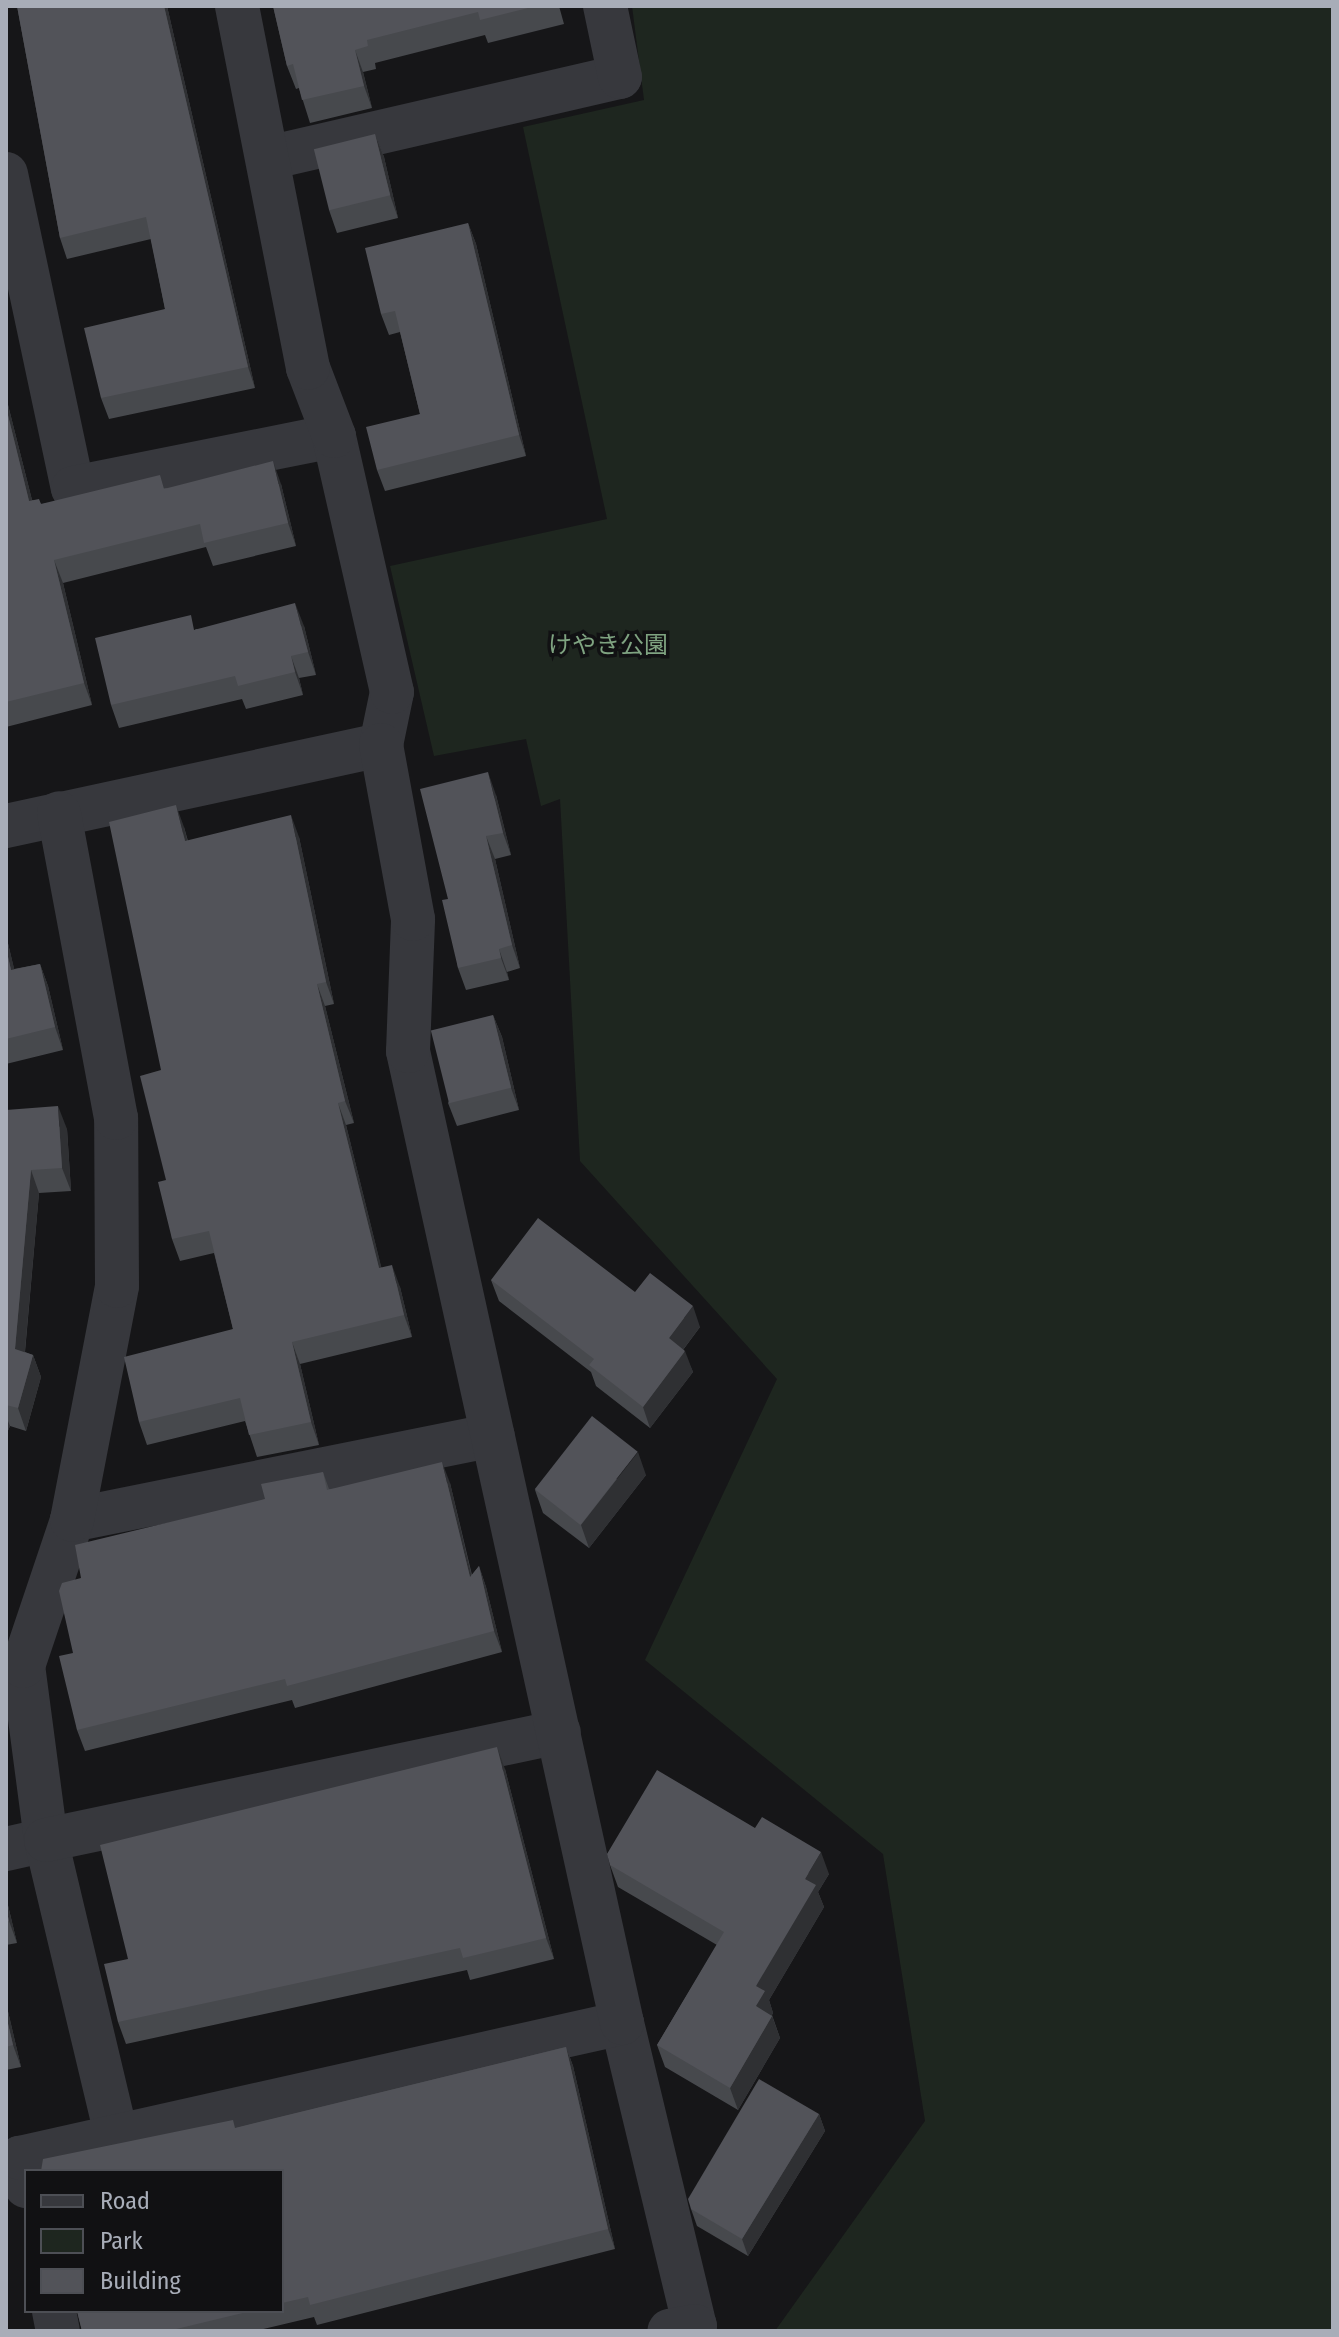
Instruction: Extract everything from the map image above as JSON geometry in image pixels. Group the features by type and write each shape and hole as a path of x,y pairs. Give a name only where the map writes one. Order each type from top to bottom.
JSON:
{"street":[{"path":"237,6 308,368 334,436 392,692 381,745 413,919 408,1051 622,2023 695,2326 669,2331"},
{"path":"268,158 620,77 605,6"},
{"path":"6,174 73,488 334,436"},
{"path":"6,826 381,745"},
{"path":"59,813 116,1118 117,1286 72,1520 23,1666 26,1845 116,2134"},
{"path":"72,1520 492,1435"},
{"path":"26,1845 559,1732"},
{"path":"24,2177 20,2158 116,2134 622,2023"}],"green space":[{"name":"けやき公園","path":"632,6 1333,6 1333,2331 775,2331 925,2121 883,1854 645,1660 777,1379 580,1161 560,799 541,806 526,739 434,756 390,566 607,519 523,127 644,100"}],"building":[{"path":"17,6 164,6 248,367 101,398 84,328 165,309 146,217 60,238"},
{"path":"273,6 536,6 480,20 478,12 367,40 368,46 355,50 364,86 302,100 293,64 287,66"},
{"path":"375,134 390,195 329,210 314,149"},
{"path":"468,223 519,435 377,470 366,427 420,414 395,311 381,314 365,248"},
{"path":"6,407 29,501 39,499 41,504 160,475 164,489 273,461 288,523 204,543 200,524 54,560 84,683 6,702"},
{"path":"295,603 308,652 291,656 295,672 238,686 235,676 111,705 95,638 191,615 194,630"},
{"path":"488,772 503,833 486,836 512,945 499,949 501,958 458,968 442,900 448,899 420,789"},
{"path":"176,805 185,841 291,815 326,982 317,984 345,1101 338,1103 379,1268 392,1265 404,1315 292,1342 311,1422 249,1435 240,1398 139,1422 124,1357 233,1329 209,1231 172,1239 158,1182 166,1180 140,1076 161,1070 109,822"},
{"path":"6,948 11,970 40,964 55,1027 6,1039"},
{"path":"493,1015 511,1088 449,1103 431,1030"},
{"path":"58,1106 62,1168 31,1170 15,1349 33,1355 18,1408 6,1405 6,1110"},
{"path":"538,1218 635,1292 650,1273 693,1306 669,1338 685,1351 643,1407 589,1365 594,1359 491,1280"},
{"path":"592,1416 638,1452 580,1525 535,1489"},
{"path":"442,1462 470,1577 479,1566 494,1631 287,1686 285,1679 77,1730 59,1656 73,1653 59,1591 62,1583 81,1578 75,1545 265,1499 261,1484 323,1472 327,1490"},
{"path":"497,1747 546,1938 463,1958 460,1948 118,2022 104,1964 128,1959 100,1845"},
{"path":"657,1770 755,1828 762,1817 821,1852 805,1879 816,1885 756,1986 765,1991 756,2006 772,2016 730,2088 657,2045 724,1932 610,1865 607,1854"},
{"path":"6,2015 13,2045 6,2047"},
{"path":"566,2047 608,2229 310,2305 308,2297 284,2303 284,2169 41,2169 43,2159 233,2120 235,2128"},
{"path":"759,2079 819,2114 742,2239 691,2209 688,2199"},
{"path":"78,2313 243,2313 168,2331 82,2331"}]}
